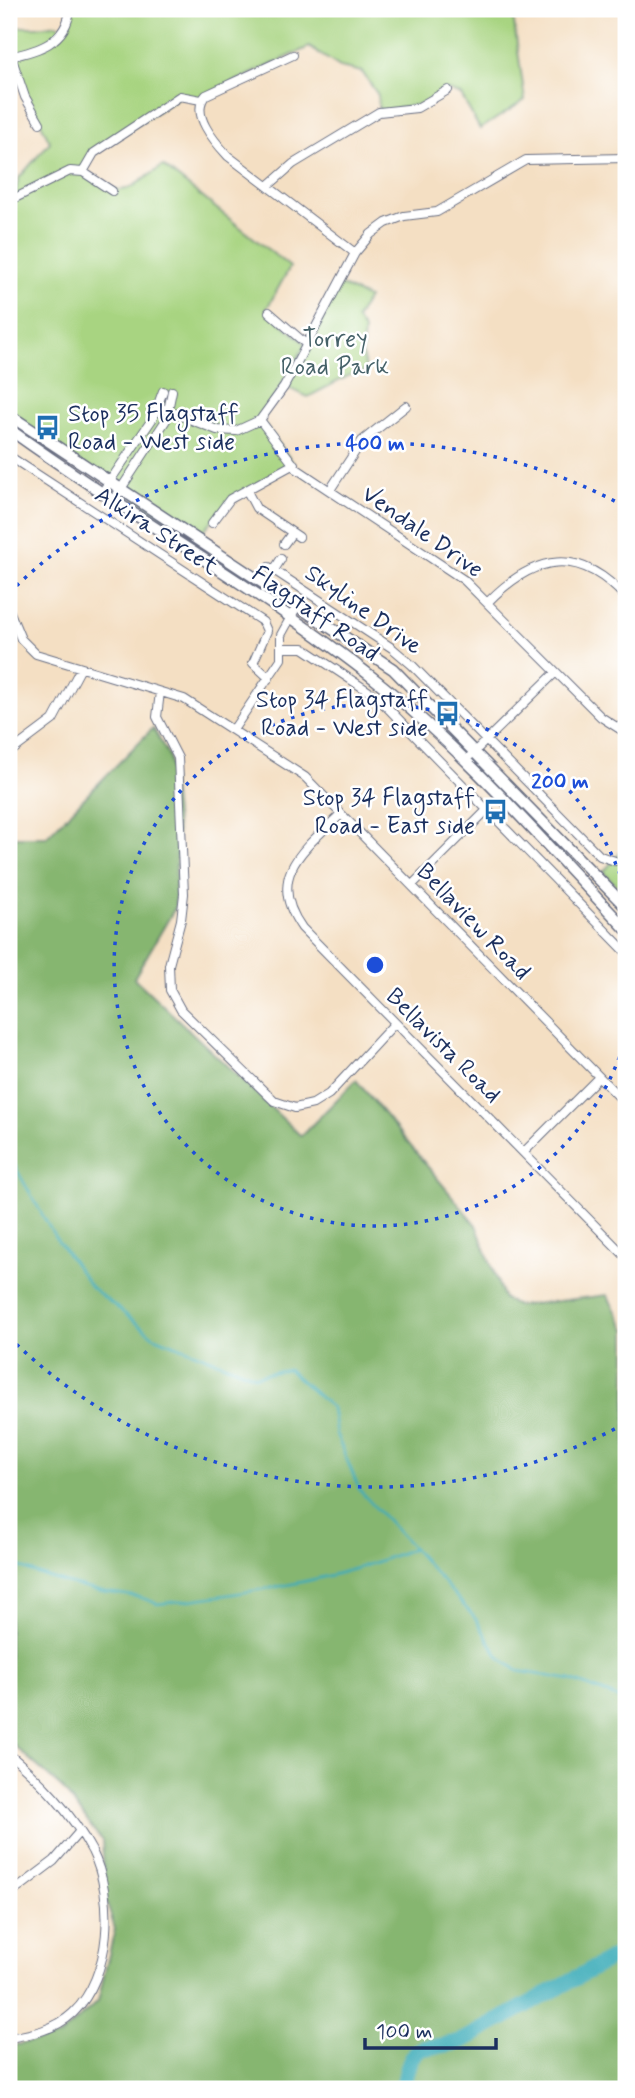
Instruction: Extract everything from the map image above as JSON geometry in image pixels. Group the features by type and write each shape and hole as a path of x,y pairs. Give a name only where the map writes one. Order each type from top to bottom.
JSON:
{"main road":[{"name":"Flagstaff Road","path":"9,415 120,491 393,669 626,907"},
{"name":"Flagstaff Road","path":"9,429 101,494 290,617 379,682 464,761 626,929"}],"street":[{"path":"40,122 24,97 10,57 51,44 63,30 70,9"},
{"path":"83,172 94,153 180,96 201,100 215,89 293,55"},
{"path":"268,186 293,164 379,112 417,108 448,90"},
{"path":"201,100 204,122 213,140 228,156 355,253"},
{"path":"159,407 217,430 236,431 261,420 273,406 355,253 371,234 386,223 404,216 437,212 526,160 626,158"},
{"path":"9,201 71,171 83,172 112,191"},
{"path":"270,312 306,344"},
{"path":"101,494 168,391 169,412 113,501"},
{"path":"330,490 362,441 406,406"},
{"name":"Vendale Drive","path":"261,420 294,464 464,580 601,717 626,733"},
{"name":"Alkira Street","path":"9,456 263,622 267,631 253,663 269,678"},
{"path":"212,523 230,499 294,464"},
{"path":"247,491 256,508 295,535 284,544"},
{"name":"Skyline Drive","path":"281,559 272,568 392,648 600,856 615,861"},
{"path":"488,602 524,571 548,563 567,562 590,568 610,580 626,598"},
{"path":"233,730 281,659 281,635 297,606"},
{"name":"Bellaview Road","path":"9,610 27,647 36,654 184,699 305,777 626,1104"},
{"name":"Flagstaff Road","path":"282,648 303,648 377,697 626,952"},
{"path":"9,753 53,720 81,668"},
{"path":"464,761 556,672"},
{"path":"160,692 157,717 178,758 184,894 181,920 169,965 170,990 181,1010 274,1101 295,1108 313,1104 329,1094 395,1024"},
{"path":"412,885 487,810"},
{"name":"Bellavista Road","path":"341,814 303,849 291,869 285,891 290,912 302,928 395,1024 626,1257"},
{"path":"524,1153 600,1077"},
{"path":"9,1754 46,1786 80,1831 102,1876 106,1900 104,1949 90,1990 73,2013 55,2025 38,2033 9,2038"},
{"path":"9,1895 54,1861 80,1831"}],"green space":[{"path":"70,9 512,9 525,100 480,129 461,95 448,90 428,103 379,112 378,95 362,72 340,67 309,47 206,95 201,100 180,96 94,153 83,172 116,190 131,187 163,166 290,267 266,310 306,344 261,420 294,464 230,499 196,540 9,415 9,201 14,197 19,178 50,142 9,57 9,27 58,24 63,30"},
{"name":"Torrey Road Park","path":"340,285 368,298 356,319 364,330 362,354 367,371 350,375 308,397 286,387"},
{"path":"153,728 169,756 177,835 175,908 134,978 301,1136 356,1080 476,1225 504,1299 517,1306 607,1295 626,1329 626,2089 9,2089 9,2046 59,2037 98,2001 115,1929 106,1901 102,1841 62,1788 9,1741 9,837 46,837"},
{"path":"626,847 626,895 603,872"}],"waterway":[{"path":"9,1156 55,1237 91,1287 153,1336 255,1376 288,1369 332,1408 336,1434 360,1491 412,1547"},
{"path":"9,1562 64,1582 157,1604 287,1585 351,1570 413,1548 475,1618 499,1657 518,1671 571,1680 626,1701"},
{"path":"403,2089 411,2059 416,2052 464,2040 626,1950"}],"place":[{"name":"Stop 35 Flagstaff Road - West side","path":"48,427"},
{"name":"Stop 34 Flagstaff Road - West side","path":"448,713"},
{"name":"Stop 34 Flagstaff Road - East side","path":"495,811"}]}
